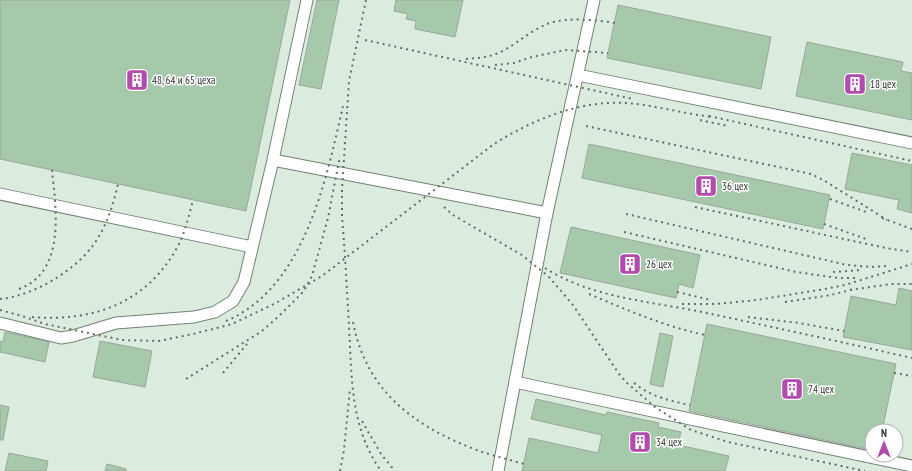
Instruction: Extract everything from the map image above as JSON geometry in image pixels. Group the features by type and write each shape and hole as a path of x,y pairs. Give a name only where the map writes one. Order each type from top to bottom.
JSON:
{"lane":[{"path":"0,323 61,338 73,336 116,323 194,317 215,312 233,301 244,282 273,160 307,0"},
{"path":"498,471 547,213 594,0"},
{"path":"578,75 912,143"},
{"path":"273,160 547,213"},
{"path":"0,194 252,247"},
{"path":"515,382 912,466"}],"building":[{"name":"48, 64 и 65 цеха","path":"0,0 290,0 246,211 0,159"},
{"path":"317,0 339,0 321,89 299,85"},
{"path":"396,0 463,0 455,37 415,29 416,21 406,19 408,14 394,11"},
{"path":"618,5 771,37 761,89 607,58"},
{"name":"18 цех","path":"807,42 903,62 901,71 912,73 912,120 796,96"},
{"name":"36 цех","path":"589,144 830,195 823,229 582,178"},
{"path":"852,153 912,165 912,213 897,209 899,200 845,189"},
{"name":"26 цех","path":"571,227 700,255 693,288 679,284 676,298 560,273"},
{"path":"899,288 912,291 912,350 843,337 851,296 896,305"},
{"name":"74 цех","path":"707,324 896,364 884,423 864,423 864,448 689,411"},
{"path":"5,332 49,342 45,362 0,352 0,341 3,342"},
{"path":"660,333 673,336 663,387 650,384"},
{"path":"100,341 152,351 145,387 93,377"},
{"name":"34 цех","path":"536,399 606,415 607,412 659,423 658,427 681,432 678,445 729,456 725,471 522,471 529,438 598,453 602,435 531,419"},
{"path":"0,405 9,407 3,440 0,440"},
{"path":"9,453 48,461 46,471 5,471"},
{"path":"107,464 126,469 126,471 105,471"}],"railway":[{"path":"366,0 349,81 342,190 342,216 354,402 363,437 381,471"},
{"path":"466,59 486,57 501,52 542,26 557,21 582,20 615,23"},
{"path":"365,40 633,99"},
{"path":"495,65 514,63 532,57 565,50 608,53"},
{"path":"0,310 45,324 122,340 159,341 232,324 276,303 322,276 494,144 540,120 574,108 609,103 637,104 713,117"},
{"path":"226,321 253,305 275,284 293,258 307,229 319,198 329,167 343,106"},
{"path":"709,116 912,161"},
{"path":"700,120 728,126"},
{"path":"586,126 811,174 825,181 887,220"},
{"path":"186,379 262,331 303,292 312,276 328,218 340,156"},
{"path":"19,289 34,281 45,269 51,254 55,238 56,220 52,170"},
{"path":"0,299 26,293 52,280 76,264 99,237 112,208 118,184"},
{"path":"830,199 869,213"},
{"path":"32,317 55,318 97,312 117,305 135,295 151,282 165,266 178,246 185,230 193,200"},
{"path":"444,207 453,215 522,255 549,277 573,305 619,374 627,383 655,407 691,430 728,442 865,471"},
{"path":"695,207 886,248 912,252"},
{"path":"626,214 847,265 871,267 886,266"},
{"path":"882,218 912,229"},
{"path":"824,224 866,239"},
{"path":"624,232 796,272 838,278 858,278"},
{"path":"682,304 716,304 757,300 825,289 845,285 912,264"},
{"path":"545,268 582,286 621,297 702,312 912,358"},
{"path":"833,272 861,270"},
{"path":"850,290 891,284 912,284"},
{"path":"785,302 831,295 854,289"},
{"path":"677,292 711,300"},
{"path":"589,294 660,322 705,335"},
{"path":"748,317 799,323 844,331"},
{"path":"353,322 359,346 369,367 381,386 395,402 431,429 480,451 524,464"},
{"path":"223,373 247,344"},
{"path":"894,373 912,376"},
{"path":"634,383 653,395 690,405"},
{"path":"340,471 344,450 350,389"},
{"path":"362,421 381,454 395,471"}],"place":[{"name":"48, 64 и 65 цеха","path":"137,80"},
{"name":"18 цех","path":"855,84"},
{"name":"36 цех","path":"706,186"},
{"name":"26 цех","path":"630,264"},
{"name":"74 цех","path":"792,389"},
{"name":"34 цех","path":"640,442"}]}
